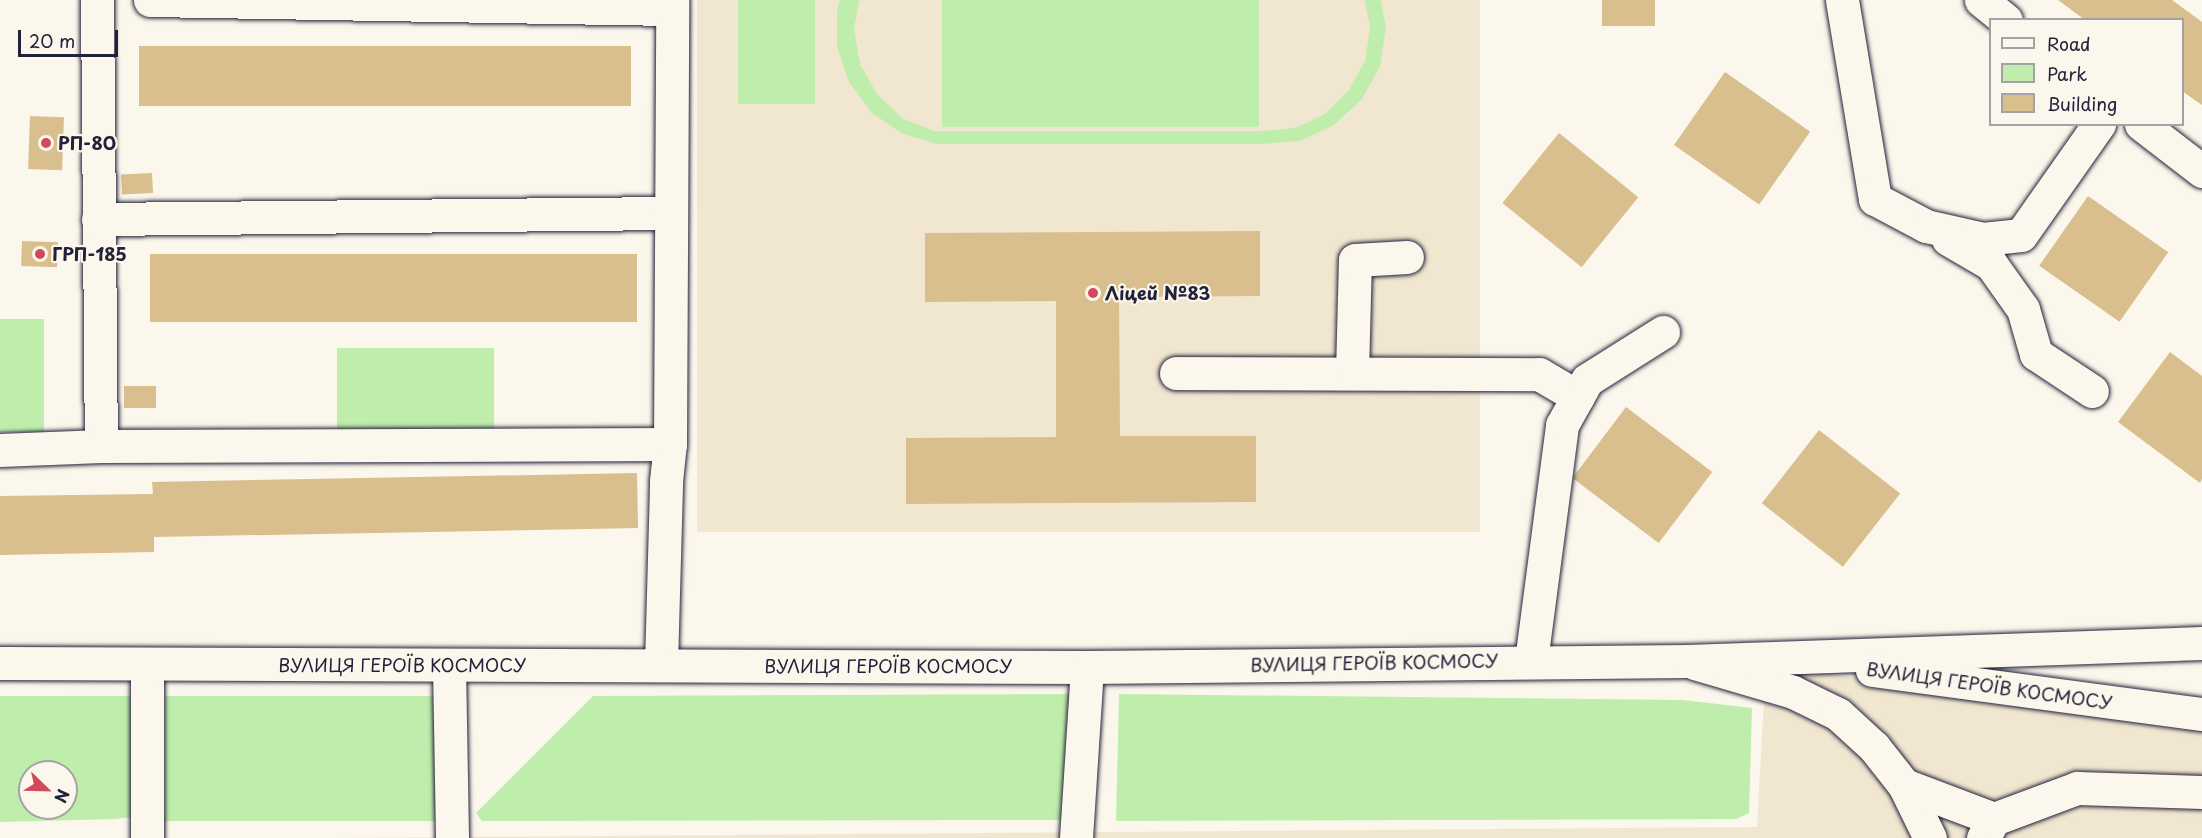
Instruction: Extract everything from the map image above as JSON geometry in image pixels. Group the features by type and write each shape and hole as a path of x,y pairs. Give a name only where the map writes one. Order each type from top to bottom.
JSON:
{"main road":[{"path":"97,0 101,446"},
{"path":"150,0 672,5 670,444 666,481 662,665"},
{"path":"1842,0 1875,199 1991,264 2023,309 2036,354 2092,391"},
{"path":"1981,0 2004,18"},
{"path":"1926,226 1983,238 2021,234 2098,126"},
{"path":"2144,126 2202,171"},
{"path":"98,219 671,213"},
{"path":"1352,374 1355,260 1407,257"},
{"path":"1531,661 1562,425 1587,381 1663,332"},
{"path":"1176,373 1539,374 1578,397"},
{"path":"0,450 101,446 670,444"},
{"name":"ВУЛИЦЯ ГЕРОЇВ КОСМОСУ","path":"0,663 1087,668 1687,660 2202,643"},
{"name":"ВУЛИЦЯ ГЕРОЇВ КОСМОСУ","path":"1775,657 2202,714"},
{"path":"1687,660 1793,692 1824,706 1853,726 1904,785 1930,838"},
{"path":"147,664 147,838"},
{"path":"449,665 452,838"},
{"path":"1076,838 1087,668"},
{"path":"1904,785 1988,829 2077,788 2202,792"}],"shaded area":[{"name":"Ліцей №83","path":"697,0 1480,0 1480,532 697,532"},
{"path":"1766,664 2202,731 2202,838 337,838 1757,827"}],"green space":[{"path":"738,0 815,0 815,104 738,104"},
{"path":"840,0 859,0 854,29 860,64 877,94 902,118 934,131 1261,131 1295,128 1325,114 1349,90 1365,61 1370,28 1365,0 1381,0 1386,28 1380,66 1362,99 1334,125 1300,141 1262,144 937,144 901,133 871,112 849,82 837,47 837,10"},
{"path":"942,0 1259,0 1259,127 942,127"},
{"path":"0,319 44,319 44,432 0,432"},
{"path":"337,348 494,348 494,433 337,433"},
{"path":"1086,694 1063,820 482,821 476,813 593,696"},
{"path":"1119,694 1683,700 1752,708 1749,813 1736,819 1116,821"},
{"path":"0,696 147,696 147,815 78,820 78,760 18,760 18,820 77,820 0,822"},
{"path":"165,696 449,696 449,821 165,821"}],"building":[{"path":"1602,0 1655,0 1655,26 1602,26"},
{"path":"2058,0 2172,0 2202,22 2202,105 2184,92 2184,18 2082,18"},
{"path":"139,46 631,46 631,106 139,106"},
{"path":"1725,72 1810,132 1759,205 1674,145"},
{"name":"РП-80","path":"30,116 64,117 62,170 28,169"},
{"path":"1559,133 1638,197 1582,267 1502,203"},
{"path":"152,173 153,193 122,195 121,175"},
{"path":"2088,196 2168,252 2120,322 2039,266"},
{"path":"1260,231 1260,296 1119,297 1120,436 1256,436 1256,502 906,504 906,438 1056,437 1056,301 925,302 925,233"},
{"name":"ГРП-185","path":"22,241 58,242 57,267 21,266"},
{"path":"150,254 637,254 637,322 150,322"},
{"path":"2170,352 2202,376 2202,479 2200,483 2118,422"},
{"path":"124,386 156,386 156,408 124,408"},
{"path":"1626,407 1712,472 1659,543 1572,478"},
{"path":"1819,430 1900,493 1843,567 1762,503"},
{"path":"637,473 638,528 154,537 154,552 0,555 0,496 153,494 152,482"}],"place":[{"name":"РП-80","path":"46,143"},
{"name":"ГРП-185","path":"40,254"},
{"name":"Ліцей №83","path":"1093,293"}]}
